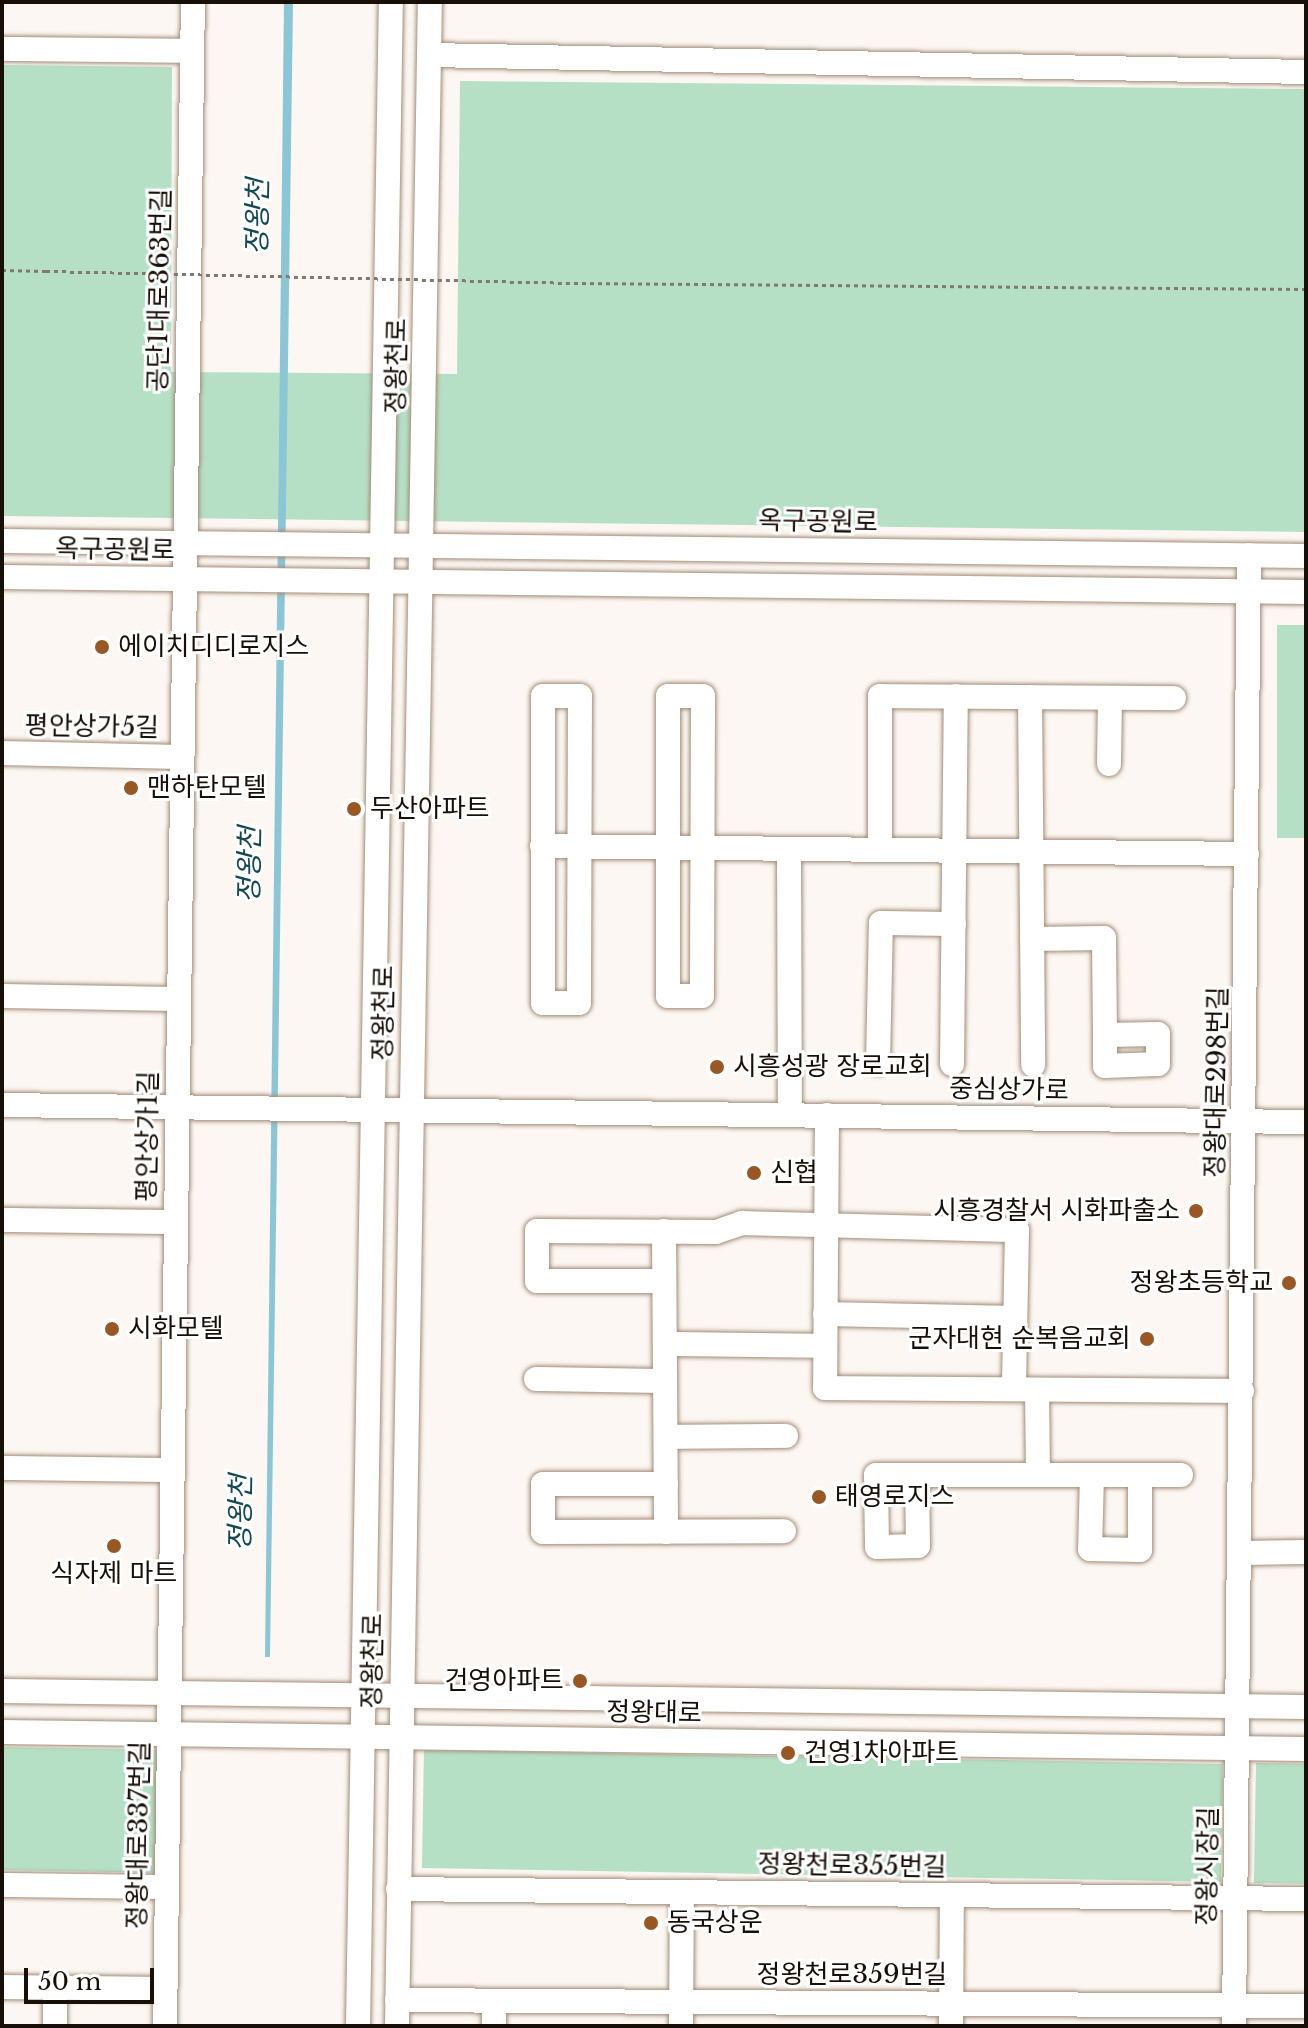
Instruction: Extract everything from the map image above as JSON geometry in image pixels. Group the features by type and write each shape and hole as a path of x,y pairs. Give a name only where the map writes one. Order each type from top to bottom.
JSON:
{"street":[{"name":"공단1대로363번길","path":"182,579 193,2"},
{"name":"정왕천로","path":"358,2026 391,2"},
{"name":"정왕천로","path":"397,2026 430,2"},
{"path":"2,49 192,51"},
{"path":"429,55 1306,72"},
{"name":"옥구공원로","path":"2,541 1306,556"},
{"name":"정왕대로298번길","path":"1238,1706 1249,555"},
{"name":"옥구공원로","path":"2,577 382,584"},
{"name":"평안상가1길","path":"169,1693 182,579"},
{"path":"382,584 1306,592"},
{"path":"543,696 580,696 579,1003 543,1003 542,846 543,696"},
{"path":"668,696 703,696 702,996 668,996 668,848 668,696"},
{"path":"880,850 880,696 1174,698"},
{"path":"952,1064 956,696"},
{"path":"1030,697 1033,1065"},
{"path":"1109,764 1110,698"},
{"name":"평안상가5길","path":"2,753 180,757"},
{"path":"542,846 1247,854"},
{"path":"789,849 790,1115"},
{"path":"878,1063 881,923 954,924"},
{"path":"1032,939 1104,938 1105,1035"},
{"path":"2,996 177,999"},
{"path":"2,1105 176,1107"},
{"name":"중심상가로","path":"176,1107 1306,1122"},
{"path":"827,1115 825,1388 1242,1391"},
{"path":"2,1220 174,1222"},
{"path":"664,1281 537,1281 537,1231 716,1232 742,1223 1017,1230 1015,1318 1038,1475"},
{"path":"664,1231 666,1532"},
{"path":"825,1314 1015,1318"},
{"path":"665,1344 825,1346"},
{"path":"536,1379 665,1381"},
{"path":"666,1437 786,1436"},
{"path":"2,1468 171,1470"},
{"path":"917,1475 1181,1475"},
{"path":"1092,1475 1090,1549 1128,1550 1140,1550 1140,1475"},
{"path":"666,1484 543,1484 543,1532 784,1531"},
{"path":"1240,1553 1306,1552"},
{"name":"정왕대로","path":"2,1691 1306,1707"},
{"name":"정왕대로337번길","path":"165,2026 169,1693"},
{"name":"정왕시장길","path":"1234,2016 1238,1706"},
{"name":"정왕대로","path":"2,1732 1306,1749"},
{"path":"2,1885 166,1887"},
{"name":"정왕천로355번길","path":"398,1889 1306,1899"},
{"path":"681,2014 682,1892"},
{"path":"951,2015 952,1895"},
{"path":"2,1987 165,1989"},
{"path":"55,1987 55,2026"},
{"name":"정왕천로359번길","path":"397,2000 590,2001 681,2014 1234,2016 1306,2006"},
{"path":"494,2001 494,2026"},
{"path":"590,2001 590,2026"}],"path":[{"path":"2,270 574,283 1306,289"}],"green space":[{"path":"2,65 172,67 171,372 457,374 460,81 1306,89 1306,532 2,516"},
{"path":"1277,625 1306,625 1306,838 1277,838"},
{"path":"2,1747 159,1750 157,1873 2,1870"},
{"path":"424,1750 1223,1764 1221,1882 422,1868"},
{"path":"1256,1763 1306,1764 1304,1884 1254,1883"}],"water":[{"path":"284,2 293,2 270,1657 265,1657"}],"place":[{"name":"에이치디디로지스","path":"102,647"},
{"name":"맨하탄모텔","path":"131,788"},
{"name":"두산아파트","path":"354,809"},
{"name":"시흥성광 장로교회","path":"717,1067"},
{"name":"신협","path":"754,1173"},
{"name":"시흥경찰서 시화파출소","path":"1196,1211"},
{"name":"정왕초등학교","path":"1289,1283"},
{"name":"시화모텔","path":"112,1329"},
{"name":"군자대현 순복음교회","path":"1147,1339"},
{"name":"태영로지스","path":"819,1497"},
{"name":"식자제 마트","path":"114,1546"},
{"name":"건영아파트","path":"580,1681"},
{"name":"건영1차아파트","path":"788,1753"},
{"name":"동국상운","path":"651,1923"}],"water label":[{"name":"정왕천","path":"258,217"},
{"name":"정왕천","path":"250,865"},
{"name":"정왕천","path":"241,1513"}]}
